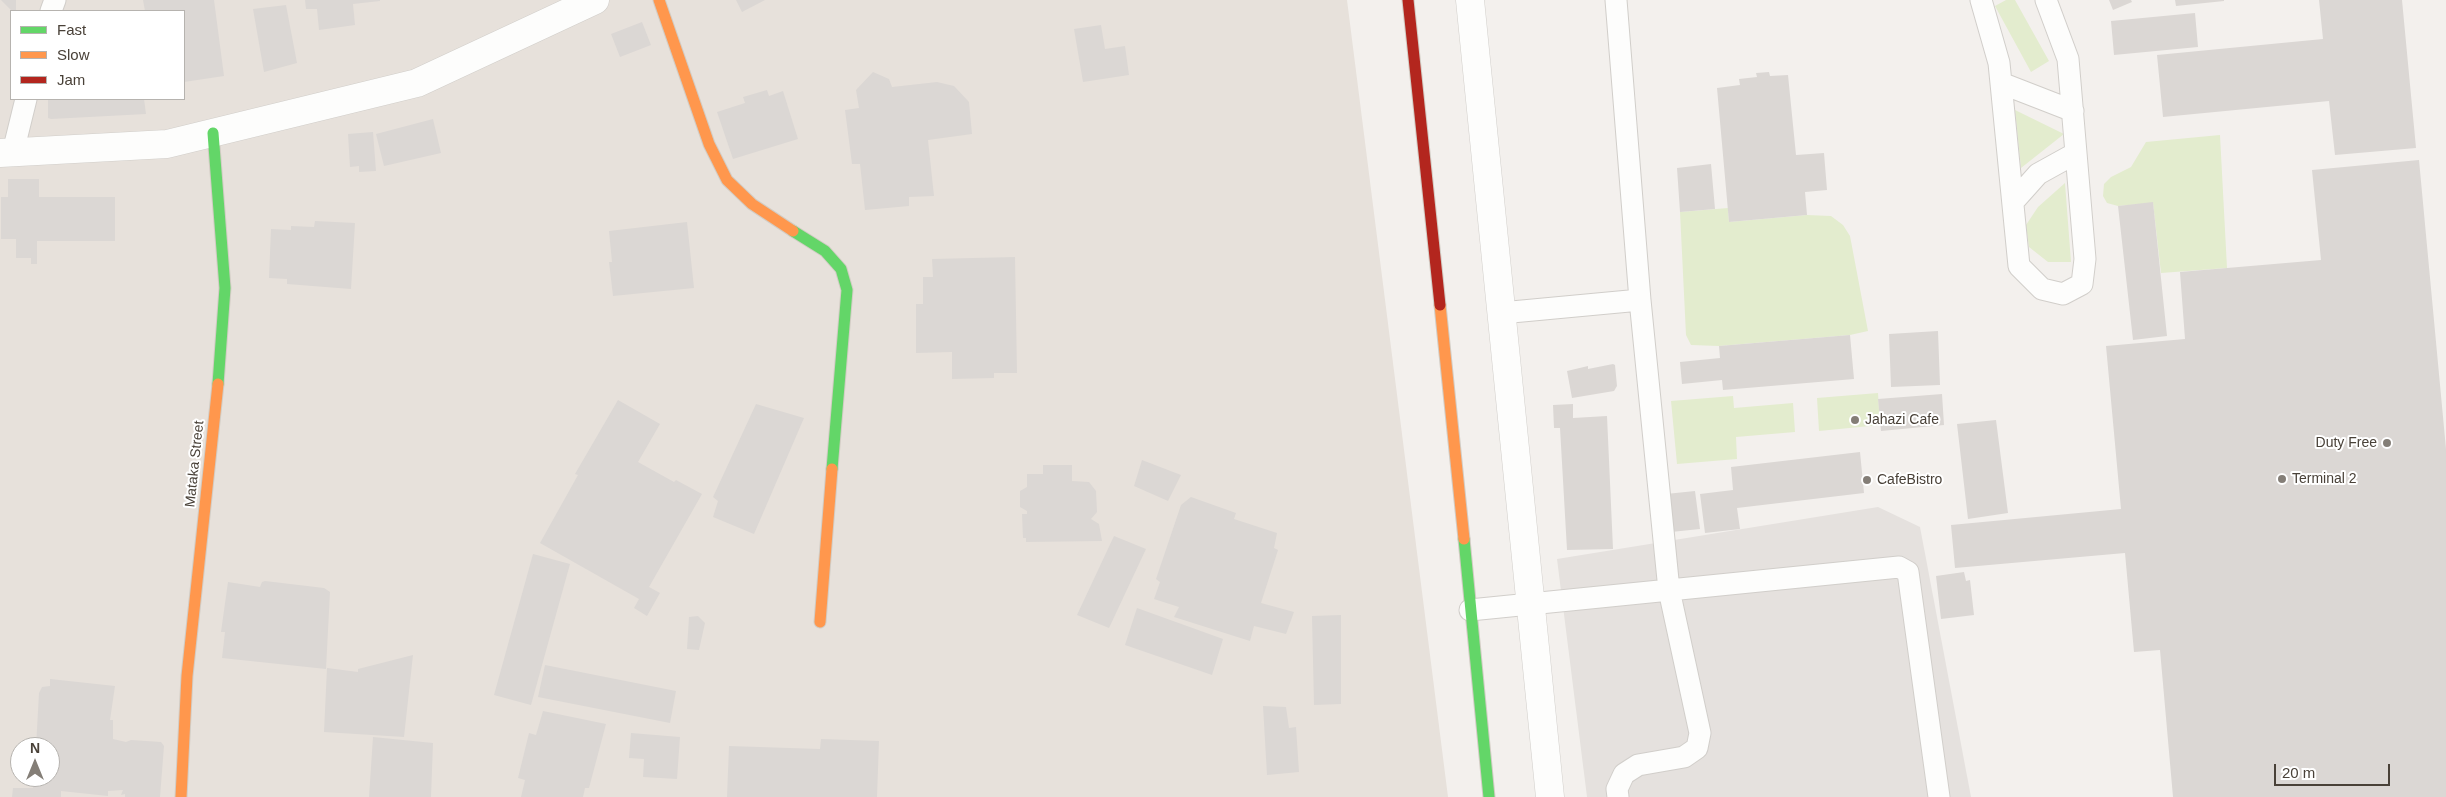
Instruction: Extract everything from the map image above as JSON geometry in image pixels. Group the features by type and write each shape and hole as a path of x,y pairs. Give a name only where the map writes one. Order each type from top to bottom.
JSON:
{"street":[{"path":"7,153 167,144 417,83 595,0"},
{"path":"660,0 709,144 727,180 752,204 825,252 842,270 847,290 820,622"},
{"path":"1408,0 1457,464 1489,797"},
{"path":"1470,0 1550,797"},
{"name":"Mataka Street","path":"181,797 187,676 221,359 225,288 213,133"}],"lane":[{"path":"1616,0 1640,300 1669,590 1700,733 1697,748 1684,757 1638,765 1624,774 1617,789 1618,797"},
{"path":"1981,0 1999,63 2019,266 2042,290 2063,294 2082,284 2085,258 2068,59 2046,0"},
{"path":"2001,83 2072,111"},
{"path":"7,153 26,100"},
{"path":"2013,202 2038,174 2076,153"},
{"path":"1500,313 1640,300"},
{"path":"1470,610 1899,567 1908,572 1939,797"}],"shaded area":[{"path":"0,0 1347,0 1448,797 0,797"},
{"path":"1878,507 1920,527 1971,797 1587,797 1557,559"}],"green space":[{"path":"2006,0 2015,0 2049,61 2031,72 1995,6"},
{"path":"2015,110 2064,134 2021,168"},
{"path":"2220,135 2227,268 2161,273 2153,203 2118,206 2107,203 2103,196 2104,184 2111,177 2131,167 2146,142"},
{"path":"2065,183 2071,262 2048,262 2029,247 2026,225 2038,207"},
{"path":"1728,208 1729,222 1807,215 1831,216 1843,225 1850,236 1868,331 1850,335 1719,346 1691,345 1686,335 1680,212"},
{"path":"1878,393 1880,425 1819,431 1817,398"},
{"path":"1733,396 1734,408 1793,403 1795,432 1736,437 1737,459 1677,464 1671,401"}],"building":[{"path":"1,0 16,0 16,10 11,10"},
{"path":"143,0 214,0 224,76 185,82 185,10 145,10"},
{"path":"305,0 380,1 353,4 355,25 319,30 317,9 306,9"},
{"path":"736,0 765,0 742,12"},
{"path":"2109,0 2131,0 2132,2 2113,10"},
{"path":"2175,0 2224,0 2224,1 2176,6"},
{"path":"2319,0 2402,0 2416,148 2335,155 2329,101 2163,117 2157,55 2323,39"},
{"path":"286,5 297,63 264,72 253,9"},
{"path":"2195,13 2198,47 2114,55 2111,21"},
{"path":"642,22 651,45 620,57 611,34"},
{"path":"1101,25 1105,49 1125,46 1129,75 1083,82 1074,29"},
{"path":"873,72 889,79 892,87 937,82 954,86 969,102 972,134 928,140 934,196 909,197 909,206 865,210 860,164 852,164 845,110 859,108 856,90"},
{"path":"1769,72 1770,76 1788,75 1796,155 1824,153 1827,190 1805,192 1807,215 1729,222 1717,88 1740,85 1739,79 1757,77 1756,73"},
{"path":"767,90 769,96 783,91 798,139 733,159 717,112 745,103 743,97"},
{"path":"48,100 144,100 146,114 51,119 48,118"},
{"path":"433,119 441,153 384,166 376,134"},
{"path":"373,132 376,171 359,172 359,166 350,167 348,134"},
{"name":"Terminal 2","path":"2419,160 2446,449 2446,797 2173,797 2160,650 2134,652 2125,553 1955,568 1951,525 2121,509 2106,346 2185,339 2180,272 2321,260 2312,170"},
{"path":"1711,164 1715,209 1680,212 1677,168"},
{"path":"8,179 39,179 39,197 115,197 115,241 37,241 37,264 31,264 31,258 16,258 16,239 1,239 1,197 8,197"},
{"path":"2153,202 2167,336 2133,340 2118,206"},
{"path":"315,221 355,223 351,289 287,284 287,279 269,278 271,229 291,230 291,226 314,227"},
{"path":"687,222 694,288 613,296 609,262 612,262 609,231"},
{"path":"1015,257 1017,373 994,373 994,378 952,379 952,352 916,353 916,304 923,304 923,277 933,277 932,259"},
{"path":"1938,331 1940,385 1891,387 1889,334"},
{"path":"1850,335 1854,379 1723,390 1722,380 1682,384 1680,362 1720,358 1719,346"},
{"path":"1615,365 1617,386 1614,391 1572,398 1567,371 1588,366 1588,369"},
{"path":"1942,394 1944,425 1881,431 1878,399"},
{"path":"618,400 660,424 638,462 674,482 676,480 702,494 649,587 660,593 647,616 634,608 639,599 540,543 578,475 575,474"},
{"path":"756,404 804,418 754,534 713,517 718,501 713,497"},
{"path":"1573,404 1573,418 1607,416 1613,549 1567,550 1560,428 1554,428 1553,405"},
{"path":"1996,420 2008,513 1968,519 1957,424"},
{"path":"1860,452 1864,493 1737,508 1740,529 1705,533 1700,494 1733,490 1731,467"},
{"path":"1142,460 1181,475 1168,501 1134,486"},
{"path":"1043,465 1072,465 1072,481 1089,482 1096,491 1097,512 1091,519 1099,524 1102,541 1026,542 1026,538 1023,538 1022,514 1027,514 1027,511 1020,507 1020,491 1027,487 1027,474 1043,474"},
{"path":"1695,491 1700,529 1671,532 1666,494"},
{"path":"1191,497 1236,513 1234,519 1277,533 1274,548 1278,550 1261,603 1294,612 1286,634 1254,626 1250,641 1174,617 1179,607 1154,599 1160,582 1156,579 1181,505"},
{"path":"1114,536 1146,549 1109,628 1077,615"},
{"path":"533,554 570,564 531,705 494,695"},
{"path":"1964,572 1966,581 1970,580 1974,615 1941,619 1936,576"},
{"path":"228,582 260,587 262,582 324,588 330,592 326,669 222,658 225,632 221,632"},
{"path":"1137,608 1223,639 1212,675 1125,645"},
{"path":"1341,615 1341,704 1314,705 1312,616"},
{"path":"698,616 705,623 699,650 687,649 689,617"},
{"path":"413,655 404,737 324,732 327,668 358,672 358,669"},
{"path":"545,665 676,691 670,723 538,697"},
{"path":"50,679 115,686 110,720 113,720 113,739 126,742 131,740 161,742 164,746 160,797 125,797 125,794 121,795 123,790 108,791 108,796 61,791 61,797 12,797 13,788 60,787 60,737 37,737 39,693 42,687 50,686"},
{"path":"1263,706 1286,707 1289,728 1296,727 1299,772 1267,775"},
{"path":"543,711 606,724 589,788 585,788 583,797 521,797 525,780 518,778 529,733 536,735"},
{"path":"631,733 680,737 677,779 643,777 644,759 629,758"},
{"path":"373,737 433,743 431,797 369,797"},
{"path":"821,739 879,741 877,797 727,797 729,746 820,749"}],"traffic: fast":[{"path":"213,133 225,288 218,384"},
{"path":"793,231 825,251 841,269 847,290 832,469"},
{"path":"1464,539 1489,797"}],"traffic: slow":[{"path":"659,0 709,144 727,180 752,204 793,231"},
{"path":"1440,305 1464,539"},
{"path":"181,797 187,676 218,384"},
{"path":"820,622 832,469"}],"traffic: jam":[{"path":"1408,0 1440,305"}],"place":[{"name":"Jahazi Cafe","path":"1855,420"},
{"name":"Duty Free","path":"2387,443"},
{"name":"Terminal 2","path":"2282,479"},
{"name":"CafeBistro","path":"1867,480"}]}
